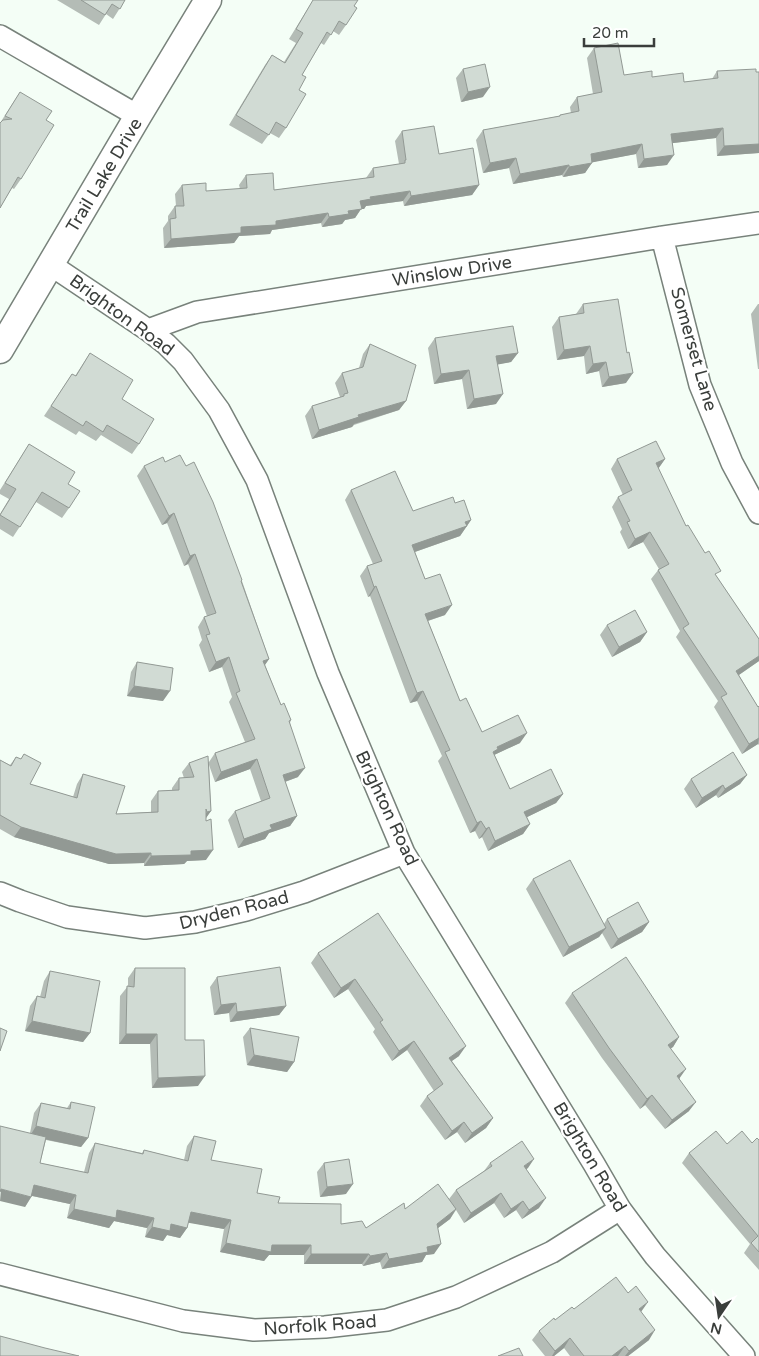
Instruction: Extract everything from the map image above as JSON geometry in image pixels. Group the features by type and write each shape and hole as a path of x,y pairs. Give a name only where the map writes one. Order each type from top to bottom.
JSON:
{"street":[{"name":"Trail Lake Drive","path":"0,350 208,0"},
{"path":"0,36 138,116"},
{"name":"Winslow Drive","path":"148,330 197,312 759,223"},
{"name":"Somerset Lane","path":"662,237 700,385 732,463 759,513"},
{"name":"Brighton Road","path":"51,264 166,344 183,361 220,410 257,480 328,673 404,853 620,1209 655,1256 744,1356"},
{"name":"Dryden Road","path":"0,893 20,902 67,917 145,928 195,922 246,910 304,892 404,853"},
{"name":"Norfolk Road","path":"0,1274 183,1321 254,1330 325,1327 387,1320 456,1298 552,1252 620,1209"}],"building":[{"path":"81,0 125,0 120,9 112,4 105,15"},
{"path":"313,0 358,0 354,6 357,8 346,25 339,21 331,35 327,32 302,75 306,77 299,90 306,94 286,128 276,122 269,135 236,115 272,55 285,63 303,33 296,29"},
{"path":"618,43 624,75 652,71 652,77 683,73 684,82 718,78 717,71 756,69 756,72 759,72 759,144 724,146 723,128 671,134 674,155 644,159 642,144 591,154 592,163 520,174 516,158 490,163 483,130 579,111 577,97 602,92 594,48"},
{"path":"485,64 490,87 468,92 463,69"},
{"path":"20,92 52,111 46,120 54,125 21,179 18,177 0,208 0,123 3,120 12,119 5,116"},
{"path":"434,126 439,154 473,148 479,185 411,196 410,191 370,197 371,199 360,201 362,209 348,211 349,214 329,217 328,213 276,221 276,225 241,227 241,233 171,239 170,219 176,218 175,206 184,206 182,185 206,183 206,191 247,188 246,175 273,173 274,190 374,177 373,168 405,163 402,131"},
{"path":"618,299 627,353 629,352 633,373 609,377 606,362 593,364 590,346 564,350 559,317 584,313 583,304"},
{"path":"513,326 518,353 496,356 503,394 474,399 469,370 441,374 435,338"},
{"path":"370,344 416,365 406,401 358,415 359,417 319,430 312,406 348,393 342,373 363,367"},
{"path":"90,353 133,380 122,399 154,419 139,444 107,425 103,432 86,421 83,426 51,406 72,374 76,376"},
{"path":"656,441 665,459 656,463 686,526 688,525 705,553 709,551 721,571 715,574 759,639 759,656 736,671 759,706 759,738 749,744 721,697 727,694 683,628 689,624 658,570 669,564 650,532 635,539 627,522 630,521 618,497 632,490 617,459"},
{"path":"29,444 75,472 68,484 80,491 69,508 42,492 20,527 0,515 16,489 5,483"},
{"path":"180,455 186,466 194,462 213,502 269,659 263,661 281,705 284,703 291,720 289,721 305,768 283,775 297,816 270,825 272,829 244,839 235,811 270,798 257,759 221,772 215,753 255,739 236,693 240,691 229,657 216,662 206,635 210,634 204,617 216,613 195,554 190,556 174,513 169,516 144,466 163,457 165,462"},
{"path":"395,471 413,511 453,497 455,503 464,500 471,520 465,522 467,526 412,545 425,579 440,574 452,605 425,614 460,701 466,698 482,732 518,715 527,733 497,747 498,749 493,752 510,789 551,769 563,794 524,812 530,824 495,841 489,827 486,829 481,821 477,823 445,752 450,750 423,691 417,693 367,566 382,561 351,490"},
{"path":"635,610 647,632 619,647 607,625"},
{"path":"137,662 173,668 170,691 134,686"},
{"path":"733,752 747,775 725,789 723,785 702,798 691,779"},
{"path":"24,754 41,763 30,784 77,798 83,774 125,786 116,814 158,812 158,791 179,790 179,778 194,777 189,763 208,756 211,811 207,812 206,809 206,821 211,819 213,850 191,851 191,855 151,856 151,853 116,854 21,827 0,815 0,760 11,766 16,757 21,759"},
{"path":"570,860 606,928 569,947 533,879"},
{"path":"638,902 649,922 618,939 607,919"},
{"path":"378,913 466,1046 449,1058 493,1118 472,1133 464,1122 452,1131 427,1096 443,1084 414,1041 399,1051 380,1022 383,1020 355,979 341,988 318,953"},
{"path":"626,957 679,1037 668,1045 686,1069 677,1076 696,1102 672,1120 652,1095 647,1099 609,1048 572,993"},
{"path":"280,967 286,1006 237,1012 236,1003 221,1005 217,977"},
{"path":"135,968 185,968 185,1040 204,1040 205,1076 158,1078 157,1034 126,1034 127,986 134,987"},
{"path":"50,971 100,981 90,1033 32,1021 37,996 45,998"},
{"path":"0,1028 7,1031 0,1051"},
{"path":"250,1028 299,1037 294,1062 254,1055"},
{"path":"71,1102 95,1107 88,1138 36,1126 41,1103 70,1109"},
{"path":"0,1126 46,1137 40,1163 88,1173 95,1143 143,1154 144,1150 188,1161 194,1136 216,1141 211,1160 262,1169 257,1193 280,1197 278,1203 341,1204 341,1224 362,1221 366,1228 404,1203 405,1209 438,1184 456,1209 437,1224 441,1244 427,1247 428,1252 389,1259 387,1253 370,1256 369,1254 311,1254 311,1245 272,1245 271,1252 226,1243 231,1220 191,1212 187,1228 171,1224 170,1231 152,1227 154,1218 117,1210 116,1218 74,1209 76,1195 34,1185 31,1197 1,1189 0,1192"},
{"path":"716,1131 727,1144 742,1131 752,1143 757,1138 759,1140 759,1252 751,1243 758,1236 689,1153"},
{"path":"522,1141 534,1159 524,1166 546,1198 529,1210 523,1201 511,1209 501,1193 471,1213 456,1190 492,1166 490,1163"},
{"path":"349,1159 353,1184 327,1187 324,1163"},
{"path":"616,1277 628,1293 636,1286 648,1302 639,1309 655,1330 629,1351 625,1346 612,1356 584,1356 570,1338 555,1351 539,1331 554,1318 555,1320 572,1307 574,1309"},
{"path":"0,1336 45,1348 79,1356 0,1356"},
{"path":"519,1348 523,1356 498,1356"}]}
